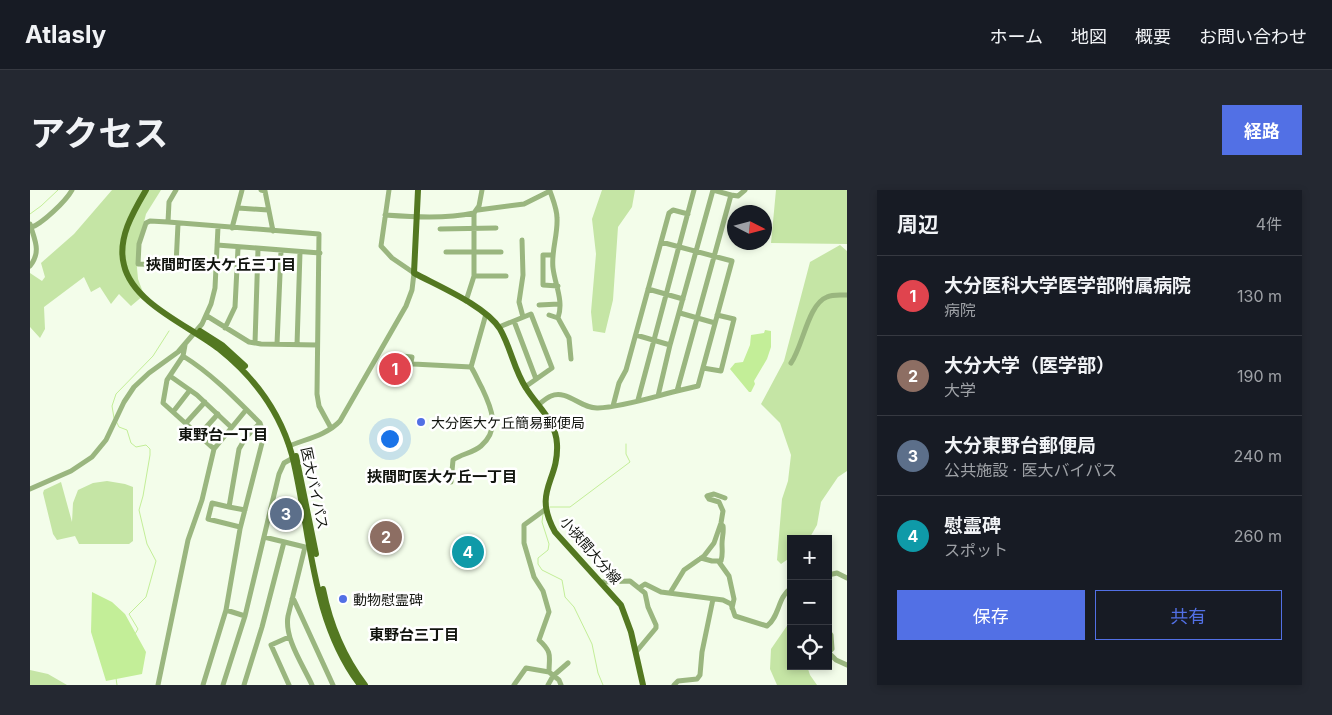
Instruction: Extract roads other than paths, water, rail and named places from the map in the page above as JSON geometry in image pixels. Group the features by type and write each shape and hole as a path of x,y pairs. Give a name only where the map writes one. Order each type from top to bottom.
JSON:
{"main road":[{"name":"医大バイパス","path":"146,190 127,229 124,242 123,264 130,281 141,295 166,313 216,341 232,354 257,380 275,407 302,478 328,611 342,646 365,685"},
{"path":"414,273 418,190"},
{"name":"小挾間大分線","path":"414,273 466,301 486,314 499,327 525,387 551,423 557,440 557,453 546,491 548,519 555,532 621,605 636,652 643,685"},
{"name":"医大バイパス","path":"291,445 292,458 324,612 336,646 360,685"}],"street":[{"path":"30,266 36,257 37,247 30,227 36,226 72,190"},
{"path":"168,222 169,202 176,190"},
{"path":"232,228 242,190"},
{"path":"262,190 265,191 273,231"},
{"path":"291,445 331,428 343,416 411,294 414,273 392,258 381,246 389,190"},
{"path":"466,301 474,276 474,229 482,190"},
{"path":"385,215 416,217 464,215 524,204 551,190 557,218 553,269 558,286 560,310 558,318"},
{"path":"638,400 694,190"},
{"path":"658,396 670,345 713,190 738,196 745,190"},
{"path":"677,392 731,195"},
{"path":"238,208 268,210"},
{"path":"613,406 619,384 626,370 669,213 673,210 688,214"},
{"path":"216,266 138,264 139,244 146,223 150,221 168,222 319,234 318,401 331,428"},
{"path":"176,265 178,224"},
{"path":"30,489 71,471 92,457 106,440 124,402 134,387 145,376 175,355 207,316 215,288 218,227"},
{"path":"440,229 496,228"},
{"path":"522,240 523,275 518,302 524,317"},
{"path":"538,405 557,394 588,408 597,408 698,386 732,261 662,242"},
{"path":"217,245 320,253"},
{"path":"225,328 235,307 238,248"},
{"path":"255,343 258,249"},
{"path":"277,344 281,251"},
{"path":"297,344 300,252"},
{"path":"446,252 501,252"},
{"path":"553,254 543,255 543,285 558,286"},
{"path":"474,276 506,276"},
{"path":"648,289 684,299"},
{"path":"791,363 801,346 820,300 828,296 847,295"},
{"path":"539,305 559,304"},
{"path":"680,313 715,323"},
{"path":"451,482 453,460 480,447 487,439 493,423 489,404 471,367 486,314"},
{"path":"499,327 531,314 552,368 525,387"},
{"path":"550,315 558,318 569,338 571,359"},
{"path":"703,368 720,371 734,319 717,315"},
{"path":"207,316 249,342 317,345"},
{"path":"514,321 536,379"},
{"path":"636,335 670,345"},
{"path":"185,344 183,356 165,386 163,403 214,448"},
{"path":"391,355 412,357 411,362 414,364 471,367"},
{"path":"183,356 203,369 260,423 263,432 263,439 240,527 226,610 203,685"},
{"path":"170,376 205,402 231,427"},
{"path":"172,412 190,390"},
{"path":"186,423 205,402"},
{"path":"158,685 188,540 202,500 214,448 246,410"},
{"path":"199,435 218,414"},
{"path":"229,507 239,449 246,437 260,423"},
{"path":"223,685 244,616 282,466 292,458"},
{"path":"670,593 684,570 711,548 721,524 723,517 721,505 719,502 709,499 708,496 714,494 725,498"},
{"path":"240,527 208,519 212,503 245,510"},
{"path":"546,509 526,523 523,529 524,543 534,577 543,591 549,612 539,640 550,654 551,674 548,685"},
{"path":"720,562 723,554 724,529 721,524"},
{"path":"264,537 305,547 286,623 289,637 312,685"},
{"path":"244,685 262,627 284,542"},
{"path":"701,558 720,562 729,576 734,599 732,608"},
{"path":"832,574 837,573 846,576"},
{"path":"602,582 630,581 645,593 648,607 656,625 654,631 636,652"},
{"path":"639,588 646,584 661,592 728,602 735,616 767,626 775,617 779,601 787,592"},
{"path":"292,599 333,685"},
{"path":"674,685 678,681 697,679 700,675 702,654 714,599"},
{"path":"226,610 244,616"},
{"path":"289,637 271,646 289,685"},
{"path":"832,656 847,665"},
{"path":"551,674 568,663"},
{"path":"514,685 526,668 551,674 559,680 561,685"}],"waterway":[{"path":"30,214 58,190"},
{"path":"114,418 112,406 116,394 153,356 169,331"},
{"path":"116,421 119,427 127,430 131,443 136,447 146,445 150,449 139,510 147,544 156,561 146,597 129,614 138,629 135,634"},
{"path":"550,507 570,507 630,462 626,454 626,444"},
{"path":"543,514 542,522 549,544 548,550 538,558 538,564 542,570 562,580 565,597 574,607 592,644 598,673 603,685"},
{"path":"116,678 117,685"}],"place":[{"name":"大分医科大学医学部附属病院","path":"395,369"},
{"name":"大分医大ケ丘簡易郵便局","path":"421,422"},
{"name":"大分東野台郵便局","path":"286,514"},
{"name":"大分大学（医学部）","path":"386,537"},
{"name":"慰霊碑","path":"468,552"},
{"name":"動物慰霊碑","path":"343,599"}],"district":[{"name":"挾間町医大ケ丘三丁目","path":"221,264"},
{"name":"東野台一丁目","path":"223,434"},
{"name":"挾間町医大ケ丘一丁目","path":"442,476"},
{"name":"東野台三丁目","path":"414,634"}]}
